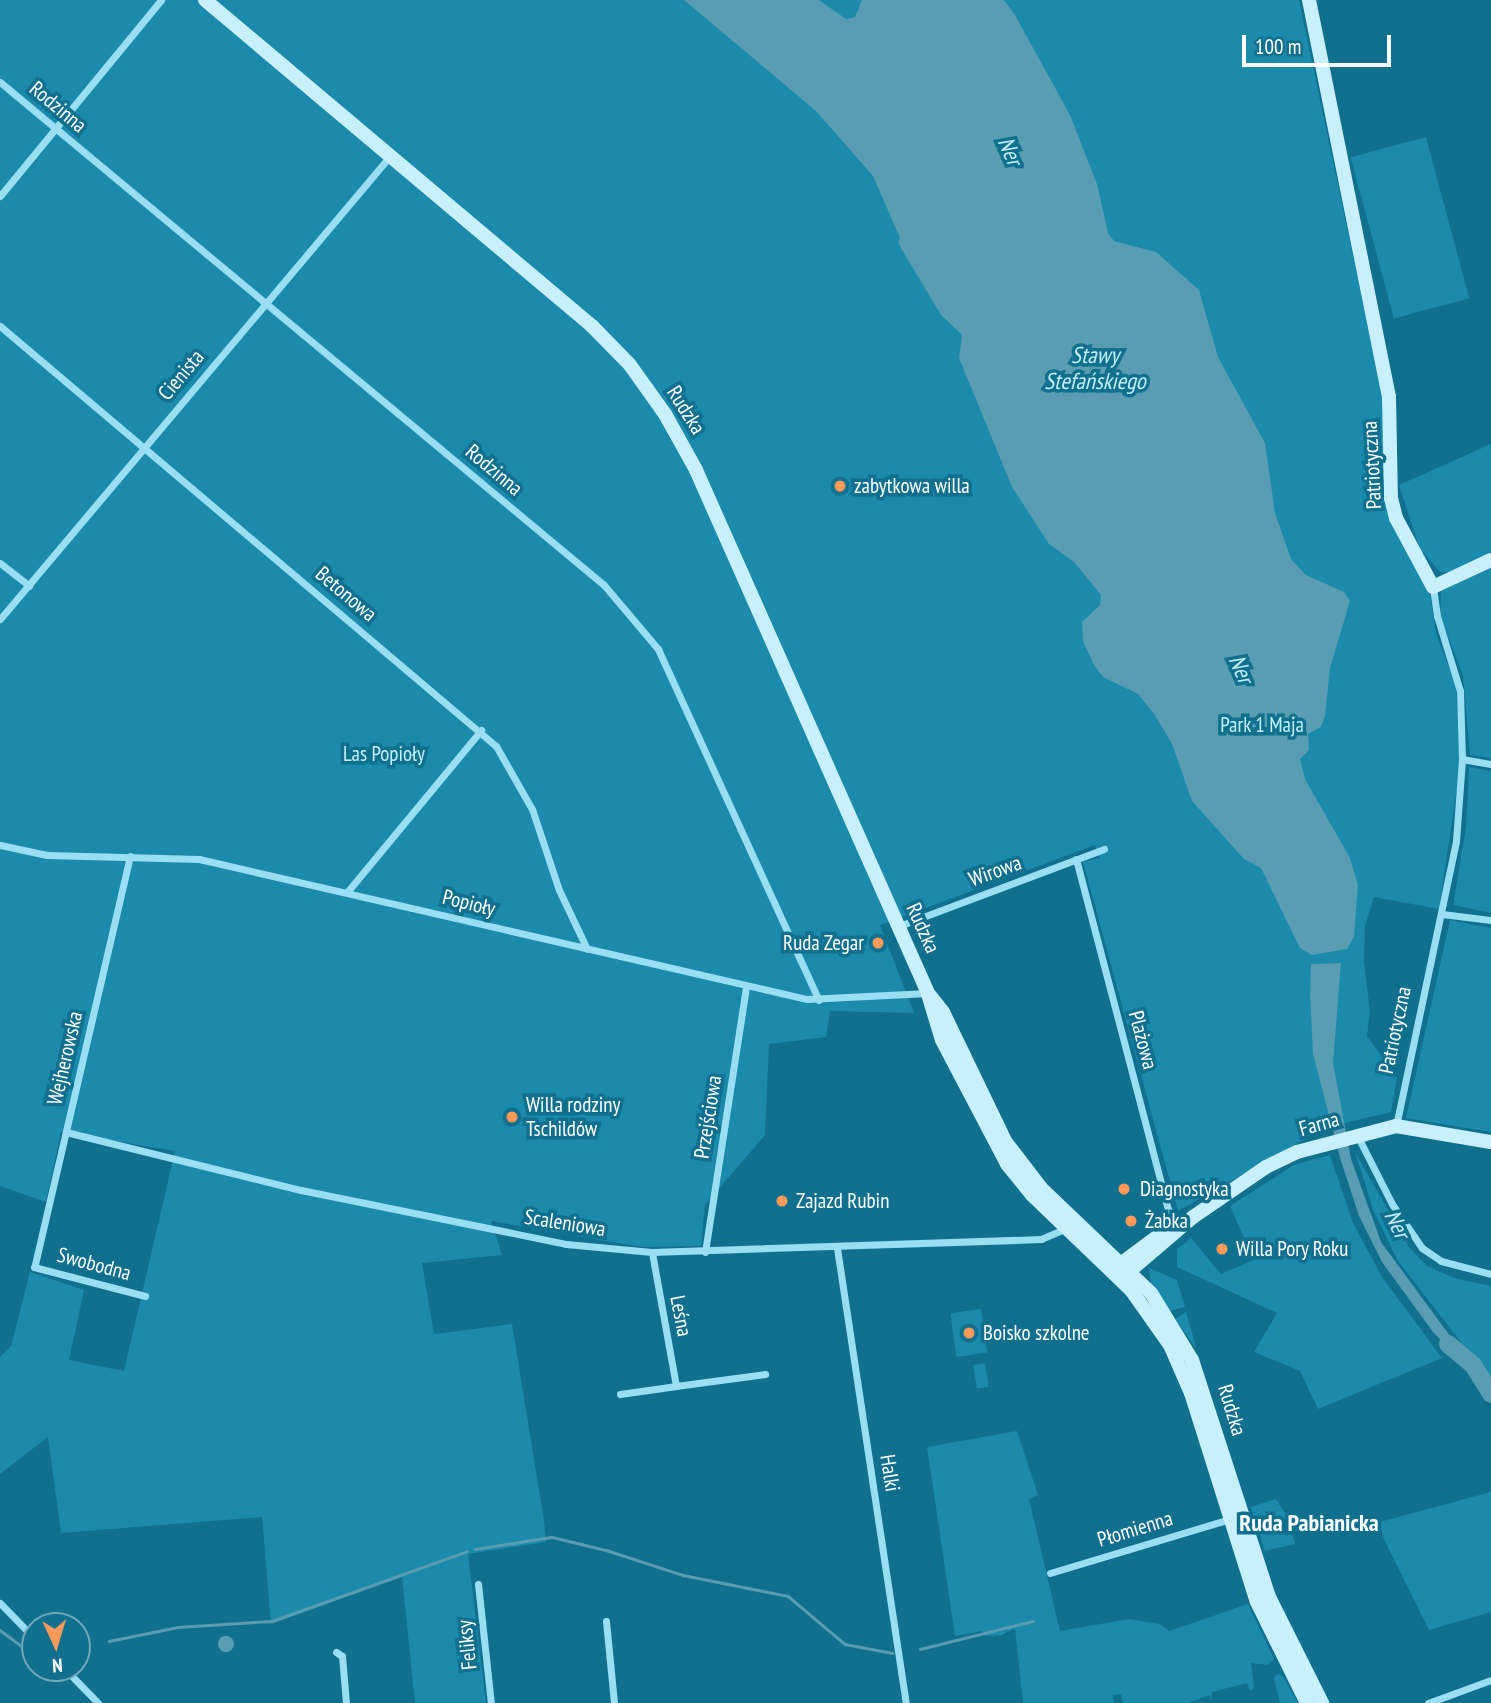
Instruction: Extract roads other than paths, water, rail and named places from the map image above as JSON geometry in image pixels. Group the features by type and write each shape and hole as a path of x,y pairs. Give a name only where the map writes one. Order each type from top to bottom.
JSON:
{"street":[{"path":"0,196 161,0"},
{"name":"Rudzka","path":"205,0 592,326 655,398 696,470 928,993 938,1032 995,1146 1032,1195 1067,1228 1121,1270 1160,1328 1180,1364 1268,1628 1307,1703"},
{"name":"Patriotyczna","path":"1310,0 1389,397 1392,506 1433,587 1437,616 1460,691 1462,759 1456,841 1396,1126"},
{"name":"Rodzinna","path":"0,82 604,585 658,649 819,1000"},
{"name":"Cienista","path":"0,619 390,156"},
{"name":"Betonowa","path":"0,326 481,730 510,767 532,809 559,890 587,950"},
{"path":"1433,587 1491,560"},
{"path":"0,563 29,586"},
{"path":"348,891 481,730"},
{"path":"1462,759 1491,764"},
{"name":"Popioły","path":"0,845 47,855 199,859 348,891 746,987 819,1000 928,993"},
{"name":"Wirowa","path":"899,926 1104,849"},
{"name":"Wejherowska","path":"34,1267 130,856"},
{"name":"Plażowa","path":"1076,859 1168,1209 1178,1228"},
{"path":"1442,914 1491,920"},
{"name":"Przejściowa","path":"705,1252 746,987"},
{"name":"Rudzka","path":"928,993 943,1012 1016,1157 1054,1201 1161,1307 1192,1360 1269,1597 1322,1703"},
{"name":"Farna","path":"1121,1270 1162,1233 1178,1228 1266,1167 1326,1143 1396,1126 1491,1142"},
{"name":"Scaleniowa","path":"66,1132 325,1195 566,1244 652,1252 837,1248 1045,1239 1067,1228"},
{"path":"1354,1136 1392,1204 1422,1248 1440,1261 1491,1274"},
{"name":"Halki","path":"837,1248 906,1703"},
{"name":"Leśna","path":"652,1252 676,1386"},
{"name":"Swobodna","path":"34,1267 145,1296"},
{"path":"620,1394 765,1374"},
{"name":"Płomienna","path":"1050,1573 1230,1519"},
{"name":"Feliksy","path":"478,1584 491,1703"},
{"path":"0,1603 21,1625"},
{"path":"607,1621 614,1703"},
{"path":"336,1652 342,1656 346,1703"},
{"path":"1428,1703 1491,1680"},
{"path":"78,1682 98,1703"}],"water":[{"name":"Stawy Stefańskiego","path":"684,0 819,0 846,19 855,17 862,0 1004,0 1015,15 1070,115 1097,184 1108,233 1114,241 1156,252 1199,290 1218,357 1265,443 1275,513 1291,559 1306,575 1344,592 1350,601 1330,668 1325,716 1321,727 1308,734 1309,750 1300,759 1305,779 1350,858 1358,885 1354,937 1347,949 1312,955 1300,948 1261,868 1244,859 1192,801 1172,744 1155,715 1138,694 1103,677 1094,665 1083,641 1082,622 1100,605 1101,595 1074,562 1049,544 1012,487 959,358 962,335 941,315 898,243 900,238 873,176 816,111"},
{"path":"1341,963 1333,1063 1351,1159 1381,1242 1467,1359 1461,1362 1433,1332 1382,1262 1359,1216 1341,1161 1313,1054 1310,994 1311,964"},
{"path":"223,1636 229,1636 234,1644 232,1650 223,1652 218,1647 218,1641"}],"waterway":[{"name":"Ner","path":"1448,1344 1473,1365 1491,1394"},
{"path":"475,1549 552,1537 606,1550 683,1575 788,1596 845,1644 892,1653"},
{"path":"109,1641 178,1627 272,1621 467,1551"},
{"path":"920,1649 1033,1621"},
{"path":"0,1630 21,1646"}],"place":[{"name":"zabytkowa willa","path":"840,486"},
{"name":"Ruda Zegar","path":"878,943"},
{"name":"Willa rodziny Tschildów","path":"512,1117"},
{"name":"Diagnostyka","path":"1124,1189"},
{"name":"Zajazd Rubin","path":"782,1201"},
{"name":"Żabka","path":"1131,1221"},
{"name":"Willa Pory Roku","path":"1222,1249"},
{"name":"Boisko szkolne","path":"969,1333"}],"district":[{"name":"Ruda Pabianicka","path":"1309,1523"}],"park label":[{"name":"Park 1 Maja","path":"1262,725"},
{"name":"Las Popioły","path":"384,754"}]}
